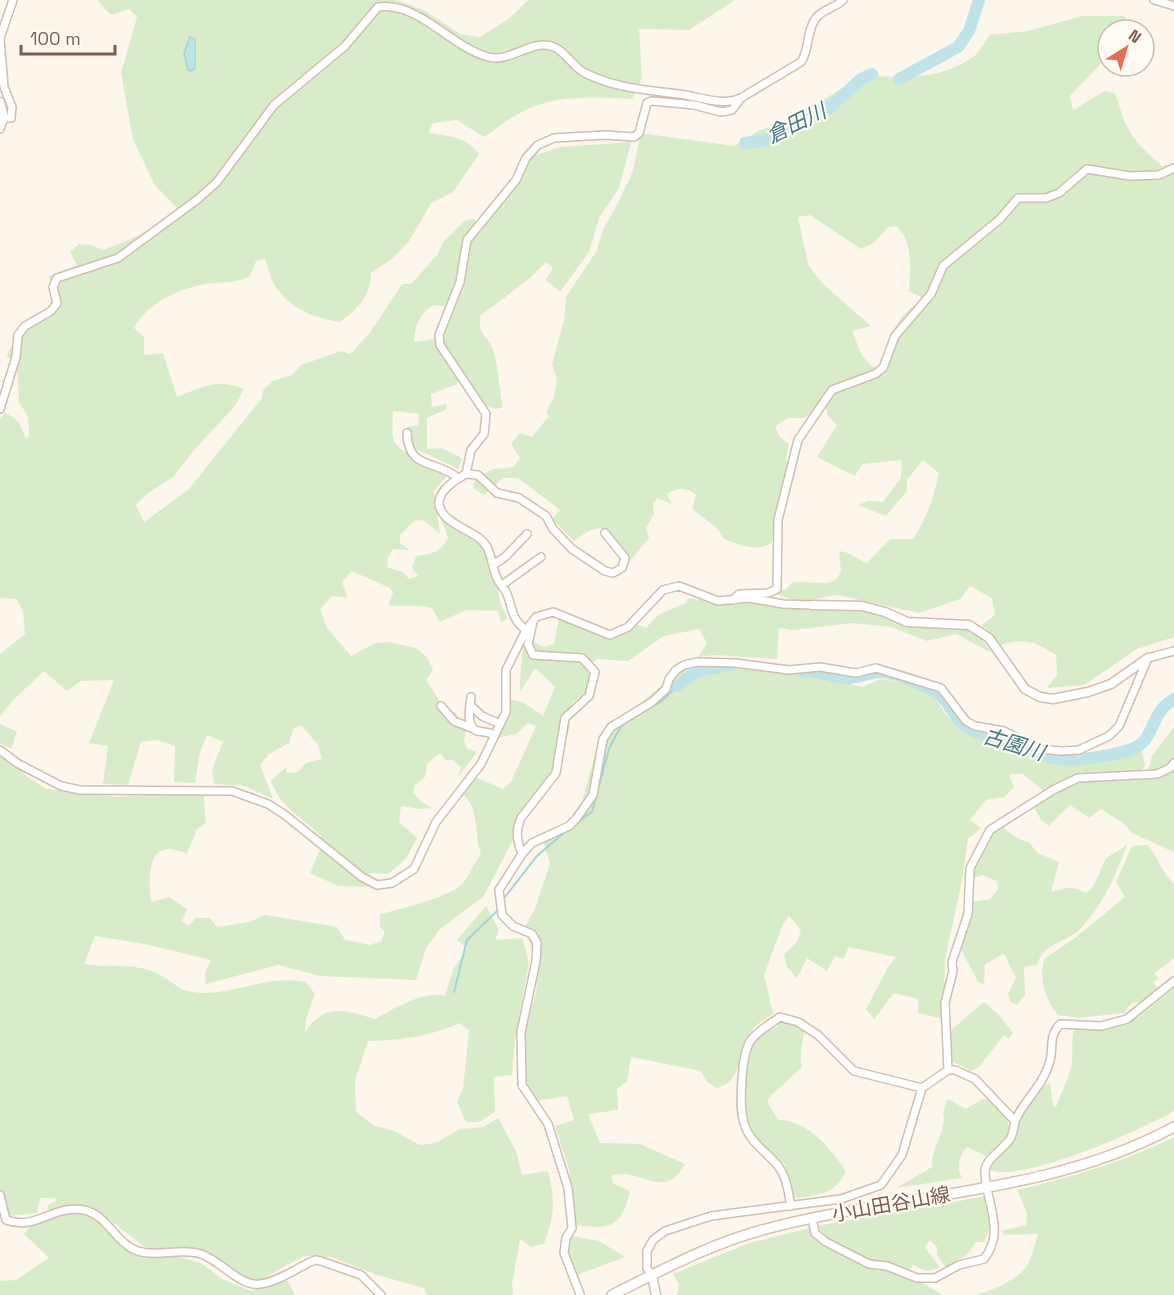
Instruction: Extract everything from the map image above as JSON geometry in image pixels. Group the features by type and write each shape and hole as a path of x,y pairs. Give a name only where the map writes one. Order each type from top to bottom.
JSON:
{"main road":[{"name":"小山田谷山線","path":"612,1295 736,1238 812,1218 988,1187 1098,1160 1174,1127"}],"street":[{"path":"4,118 11,118 12,107 4,87 0,38 13,0"},
{"path":"0,409 16,357 18,335 25,326 51,311 57,303 52,287 57,278 118,258 198,199 217,182 274,105 345,46 378,7 401,8 428,22 464,48 490,58 508,57 539,45 553,46 583,72 615,84 654,93 678,93 725,102 741,98 801,62 805,57 814,20 821,12 843,0"},
{"path":"1154,0 1174,6"},
{"path":"466,474 471,450 484,434 486,414 440,345 439,335 460,282 467,240 516,180 526,158 538,145 554,138 605,135 634,137 639,133 643,110 647,103 652,101 694,105 721,112 732,110 741,98"},
{"path":"0,102 4,118 0,129"},
{"path":"733,600 739,594 768,593 777,589 778,520 798,440 832,390 875,374 883,368 895,336 930,294 943,266 954,254 1000,219 1018,198 1046,198 1059,193 1087,169 1130,176 1159,176 1174,168"},
{"path":"0,387 3,399"},
{"path":"407,433 411,453 422,462 447,468 458,478"},
{"path":"526,630 517,624 510,611 508,595 483,541 456,524 440,507 439,500 443,493 458,478 466,474 478,475 497,493 519,498 546,516 553,530 572,549 604,571 613,573 622,568 625,558 605,533"},
{"path":"493,565 505,557 527,534"},
{"path":"502,585 541,557"},
{"path":"0,750 17,763 53,782 80,790 232,791 252,798 285,815 347,866 377,885 392,883 414,869 436,822 481,764 506,712 506,670 526,630 544,613 553,612 610,635 628,627 663,590 679,586 718,601 749,598 783,604 862,606 885,612 907,622 969,625 989,638 1025,689 1040,697 1053,699 1088,692 1111,684 1148,658 1174,651"},
{"path":"522,854 517,841 517,826 556,773 565,718 589,696 595,672 582,658 533,655 528,644 534,620"},
{"path":"580,1294 564,1252 566,1238 572,1228 565,1178 548,1124 522,1085 521,1032 536,961 537,943 532,934 513,926 502,915 499,891 522,854 532,843 569,826 593,795 603,739 611,727 652,702 666,689 669,679 676,670 684,665 697,662 735,663 789,670 820,667 856,673 876,668 940,688 966,721 975,726 1004,731 1038,749 1079,750 1109,736 1119,726 1148,658"},
{"path":"471,697 474,729"},
{"path":"470,705 482,716 500,724"},
{"path":"441,706 454,721 494,735"},
{"path":"948,1070 945,1003 953,971 952,962 968,914 970,868 990,830 1053,790 1078,778 1157,774 1174,764"},
{"path":"812,1218 815,1233 819,1238 857,1259 887,1266 917,1278 935,1278 959,1265 984,1259 988,1255 995,1225 986,1167 1011,1138 1023,1103 1036,1091 1050,1063 1052,1034 1060,1024 1101,1026 1127,1019 1174,981"},
{"path":"790,1206 785,1176 758,1147 744,1123 741,1087 749,1042 764,1028 780,1017 798,1022 827,1043 854,1071 922,1088"},
{"path":"656,1295 652,1275 648,1268 647,1251 653,1240 665,1231 711,1216 841,1199 881,1185 902,1155 922,1088 948,1070 955,1070 975,1079 1015,1121"},
{"path":"0,1195 6,1220 16,1224 29,1224 62,1209 86,1210 106,1222 132,1249 144,1253 185,1251 199,1253 215,1259 247,1282 259,1285 315,1260 321,1261 361,1275 381,1295"}],"green space":[{"path":"97,0 396,0 424,10 460,34 480,37 510,18 528,0 735,0 689,30 639,29 642,78 632,99 574,98 546,103 515,115 484,137 457,120 433,123 428,133 462,140 479,154 453,192 431,203 410,240 393,258 371,273 366,295 340,322 312,315 296,307 273,283 265,259 256,261 250,276 244,279 202,285 168,297 148,310 134,328 144,337 144,355 163,353 177,397 202,387 218,384 244,389 234,407 195,449 173,477 148,493 136,505 144,522 189,489 262,398 263,390 273,381 292,375 301,365 341,351 350,354 369,334 402,284 411,284 438,254 443,242 464,221 474,219 479,224 533,156 560,147 631,142 619,188 599,218 589,252 560,292 546,280 553,268 546,262 530,278 480,316 481,331 491,345 495,357 503,407 496,409 482,405 447,354 439,325 445,306 433,305 421,316 415,331 414,342 434,339 458,380 457,384 431,394 432,407 446,404 447,409 427,418 427,449 441,448 462,458 458,469 412,447 406,439 407,427 418,425 419,414 393,411 394,440 398,446 403,451 435,465 448,475 434,491 440,534 423,520 414,521 400,535 400,543 410,550 393,549 388,557 387,567 403,572 409,579 418,576 412,568 416,556 432,553 443,546 448,537 440,516 453,515 481,541 492,556 498,573 500,600 508,618 501,622 498,611 466,610 440,622 432,608 388,605 393,593 390,588 352,571 342,582 348,598 332,596 320,609 327,628 351,656 375,643 388,642 416,648 427,657 433,670 426,680 445,709 455,712 466,732 464,740 467,749 477,752 457,778 461,768 453,760 446,760 440,753 427,764 425,777 415,785 413,792 421,802 433,808 420,809 401,806 399,822 417,838 406,859 388,874 369,873 368,887 338,886 310,873 321,847 321,836 286,805 271,781 286,767 287,773 298,772 306,763 322,759 318,745 301,725 294,728 289,743 269,754 260,765 273,799 245,786 214,784 212,770 223,742 207,735 200,752 195,783 174,782 175,746 157,740 141,742 128,785 103,784 108,746 89,743 114,680 81,681 67,691 44,671 12,701 0,717 0,654 25,634 23,611 17,599 0,598 0,420 5,412 19,422 26,439 29,435 28,417 19,402 17,367 7,356 10,348 21,336 55,314 49,276 77,265 70,252 79,244 92,245 102,250 114,246 151,228 177,208 154,184 133,139 121,73 137,17 129,9 111,15"},
{"path":"1082,16 1124,16 1125,18 1096,18 1096,69 1070,96 1073,110 1105,91 1115,93 1123,117 1136,141 1162,166 1174,164 1174,637 1137,649 1084,685 1047,688 1057,675 1056,655 1030,642 1016,641 1001,645 982,625 995,615 992,598 970,586 960,599 919,613 837,595 801,602 768,592 785,590 793,582 827,583 836,580 841,572 839,551 867,563 890,539 913,539 926,515 935,490 939,473 923,460 907,480 907,491 886,516 858,505 868,501 883,502 901,478 902,460 862,464 855,476 817,457 837,425 828,416 825,405 821,403 805,418 788,418 775,426 779,436 789,444 786,460 795,470 776,523 772,542 760,547 748,547 724,539 717,528 692,509 696,495 685,489 667,494 672,504 657,498 653,504 654,514 646,528 649,538 629,562 621,547 601,528 590,530 574,541 552,519 560,510 518,478 503,478 484,495 473,488 475,479 493,469 514,467 520,458 511,444 520,433 532,437 549,416 546,412 554,397 557,378 552,365 564,320 566,297 596,252 604,228 634,168 640,133 734,146 758,131 789,121 865,74 907,77 948,70 973,57 990,35 1028,31","holes":["810,215 861,249 874,243 888,227 896,226 902,232 910,256 909,291 925,299 913,306 892,332 887,346 889,365 873,367 862,356 852,331 871,326 823,284 808,265 798,217"]},
{"path":"688,598 717,602 850,606 908,621 970,629 981,638 992,653 956,634 927,641 891,627 853,623 793,630 779,628 777,659 714,655 698,657 707,643 699,629 664,636 628,661 597,659 590,665 589,690 572,703 566,713 570,726 555,772 523,820 484,896 440,929 426,948 416,980 320,976 278,965 206,984 205,972 211,960 145,944 95,936 84,964 143,969 157,973 192,992 220,992 276,981 306,982 315,994 306,1019 305,1033 319,1016 327,1013 345,1011 375,1019 419,998 445,996 453,970 467,948 457,940 486,906 499,930 495,940 522,938 529,962 515,1040 512,1075 494,1077 495,1112 479,1122 466,1122 457,1102 463,1089 469,1030 459,1023 437,1032 415,1037 368,1041 355,1080 356,1112 375,1126 394,1131 420,1145 436,1143 460,1129 483,1127 498,1118 516,1151 522,1175 548,1171 553,1200 550,1225 544,1244 531,1247 520,1239 512,1285 513,1295 427,1295 424,1288 374,1274 331,1257 304,1256 249,1286 203,1259 146,1248 102,1214 82,1206 47,1210 49,1204 56,1201 55,1198 40,1198 37,1213 0,1217 0,753 19,765 26,776 47,789 117,797 203,791 206,823 197,829 187,853 171,849 161,851 152,862 151,870 151,902 169,897 187,909 182,921 188,926 196,918 210,918 217,927 249,922 265,915 337,927 345,940 370,945 381,941 385,932 380,927 380,914 425,902 458,887 464,882 481,854 474,813 461,793 473,776 503,789 511,782 536,726 528,723 516,734 496,738 505,698 524,703 543,716 555,687 535,668 520,692 523,643 530,639 543,647 554,644 559,618 580,628 606,635 625,630 636,624 646,628 658,615 686,603"},
{"path":"701,664 771,665 862,687 881,679 905,683 933,695 946,715 965,730 1004,736 1043,755 1062,758 1129,756 1141,748 1145,765 1140,773 1074,775 1042,790 1023,774 1009,774 1014,787 1005,797 986,800 970,820 981,828 968,839 962,881 945,959 943,1019 918,1013 918,999 894,993 874,1019 866,1009 896,957 849,947 843,959 835,956 827,971 807,958 797,978 787,967 784,954 797,942 801,930 789,916 783,924 764,975 773,1014 750,1033 739,1066 731,1080 717,1088 707,1082 701,1071 631,1057 627,1081 617,1089 618,1110 588,1114 600,1143 640,1144 685,1164 669,1181 651,1181 622,1174 611,1176 614,1184 630,1191 627,1203 618,1219 606,1226 576,1225 569,1169 555,1126 574,1120 567,1096 535,1101 523,1076 518,1056 520,1039 536,989 535,959 523,930 534,911 550,864 543,840 569,824 580,809 596,750 605,733 684,667"},
{"path":"0,724 17,732 11,749 0,743"},
{"path":"1174,727 1174,852 1132,833 1123,823 1101,809 1089,818 1070,805 1049,826 1041,820 1033,806 1060,790 1085,780 1147,776 1152,756"},
{"path":"1002,826 1015,837 1030,843 1037,853 1059,862 1051,892 1073,888 1086,893 1093,887 1106,858 1127,845 1109,888 1090,918 1076,932 1050,947 1040,957 1037,965 1024,967 1025,995 1017,1005 1010,1002 1008,994 1016,978 1004,954 985,964 984,984 978,982 956,940 965,903 990,899 998,889 997,881 982,875 975,878 968,887 970,866 975,850 985,837"},
{"path":"1148,845 1174,884 1174,958 1154,974 1159,978 1153,983 1158,988 1142,1002 1132,1003 1124,1013 1078,1018 1058,1015 1044,989 1042,974 1044,959 1075,938 1125,897 1116,882 1132,846"},
{"path":"1174,988 1174,1111 1136,1130 1054,1162 1005,1172 989,1170 987,1166 1006,1146 1023,1099 1050,1083 1053,1105 1056,1107 1071,1068 1074,1029 1137,1018"},
{"path":"984,1002 999,1015 1013,1033 1009,1039 1004,1035 979,1067 971,1071 953,1062 949,1032"},
{"path":"791,1015 805,1019 801,1054 802,1067 767,1101 778,1120 789,1121 809,1130 826,1145 846,1171 832,1189 812,1196 796,1198 788,1191 785,1165 747,1133 738,1118 736,1106 739,1080 757,1033 776,1028 783,1018"},
{"path":"991,1098 1004,1110 1011,1133 986,1156 967,1147 959,1162 962,1178 896,1188 932,1167 932,1160 943,1126 943,1112 948,1099 966,1109 982,1099"},
{"path":"1174,1137 1174,1295 974,1295 1010,1280 1023,1271 1030,1259 1038,1234 1004,1235 1002,1231 1026,1225 1027,1213 1017,1190 1097,1168"},
{"path":"987,1196 990,1228 984,1242 975,1242 967,1254 946,1268 937,1255 937,1247 930,1240 925,1247 940,1268 926,1271 913,1265 907,1274 943,1295 677,1295 679,1284 673,1274 749,1243 810,1228 814,1237 824,1247 836,1247 817,1226"},
{"path":"76,1212 92,1216 116,1228 126,1240 149,1256 179,1257 201,1263 222,1279 251,1291 287,1280 295,1295 0,1295 0,1281 16,1280 49,1258 24,1234 28,1229 47,1217"},
{"path":"571,1236 599,1241 625,1257 574,1276 567,1259"}],"water":[{"path":"190,37 195,39 195,68 191,71 188,70 184,53"}],"waterway":[{"name":"倉田川","path":"899,79 958,47 969,31 979,0"},
{"name":"倉田川","path":"745,143 772,139 814,111 828,109 861,79 872,74"},
{"name":"古園川","path":"677,686 697,671 730,665"},
{"name":"古園川","path":"801,671 841,678 853,678 877,672 901,676 933,690 969,729 996,735 1038,754 1061,759 1098,757 1132,749 1145,740 1160,712 1174,699"},
{"path":"575,824 592,812 609,749 624,723 662,701 677,686"},
{"path":"505,897 536,857 568,829"},
{"path":"454,992 467,940 496,912"}]}
